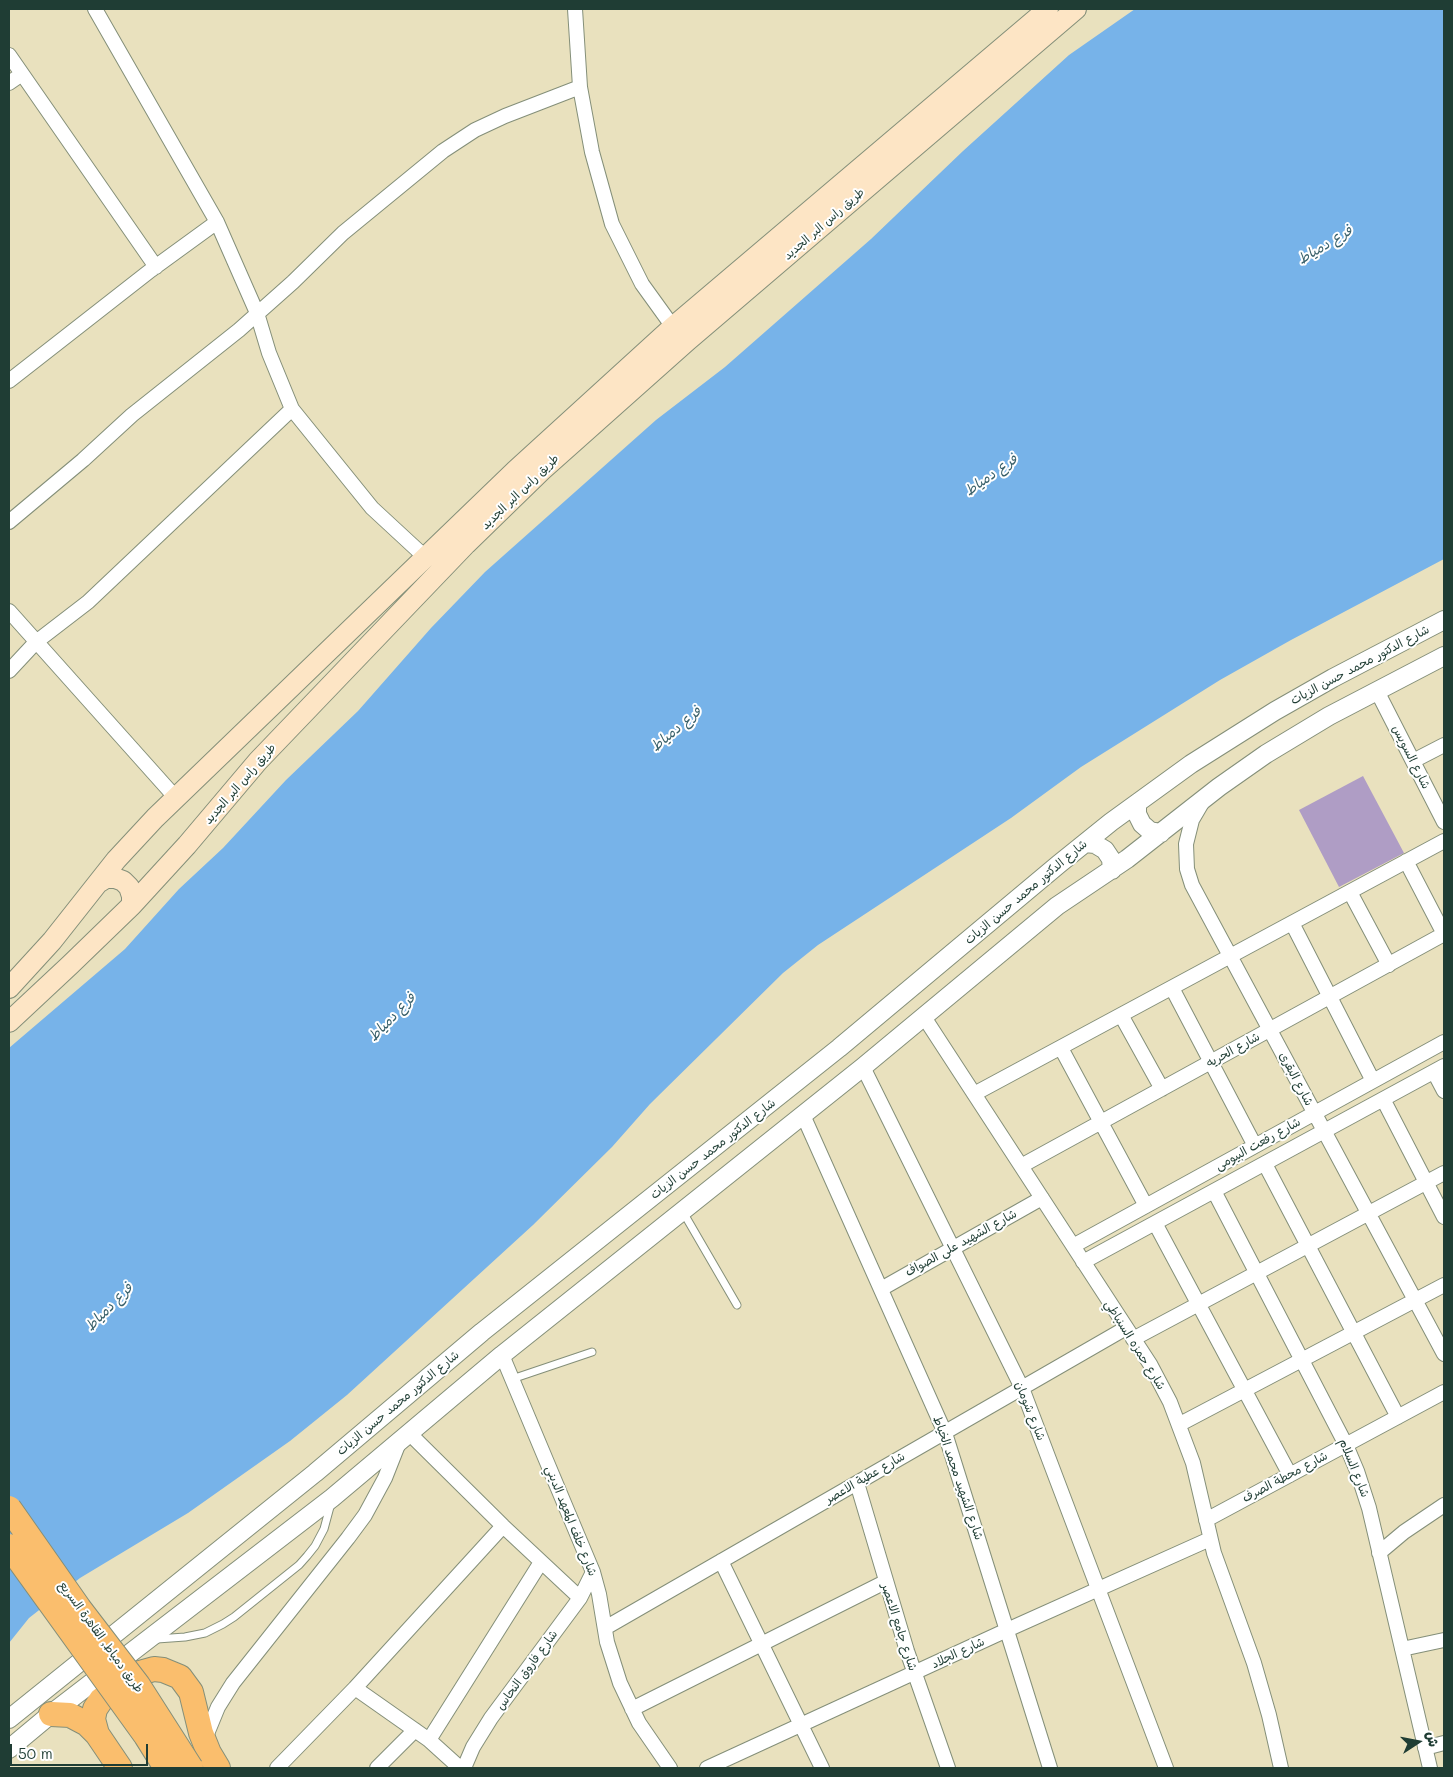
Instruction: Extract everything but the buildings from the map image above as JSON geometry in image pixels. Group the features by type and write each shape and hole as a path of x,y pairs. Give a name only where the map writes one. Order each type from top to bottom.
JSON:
{"highway":[{"name":"طريق دمياط, القاهرة السريع","path":"9,1508 138,1686 191,1768"},
{"name":"طريق دمياط, القاهرة السريع","path":"9,1546 146,1736 166,1768"},
{"path":"97,1734 93,1719 95,1709 100,1700 136,1674 154,1669 172,1672 186,1684 194,1700 204,1741 218,1768"},
{"path":"51,1714 64,1714 76,1717 87,1724 97,1734 120,1768"}],"main road":[{"name":"طريق راس البر الجديد","path":"9,988 52,941 135,839 547,441 673,328 1048,9"},
{"name":"طريق راس البر الجديد","path":"9,1022 132,905 193,838 258,761 466,544 541,471 687,341 1076,9"},
{"path":"98,883 106,878 115,878 123,881 130,888 132,905"}],"street":[{"path":"95,9 217,222 257,314 292,409 372,508 425,557"},
{"path":"575,9 580,88 592,152 612,224 642,284 673,328"},
{"path":"9,55 156,267"},
{"path":"9,83 22,74"},
{"path":"9,522 83,460 132,415 257,314 343,233 443,151 475,130 505,116 580,88"},
{"path":"9,381 217,222"},
{"path":"9,671 36,642 88,602 292,409"},
{"path":"9,611 176,798"},
{"name":"شارع الدكتور محمد حسن الزيات","path":"9,1719 315,1473 482,1332 839,1048 1085,843 1219,746 1275,711 1333,678 1444,620"},
{"path":"9,1749 51,1714 332,1498 502,1355 804,1116 1057,906 1112,870 1266,754 1305,730 1444,656"},
{"name":"شارع السويس","path":"1377,691 1444,822"},
{"path":"1413,761 1444,744"},
{"name":"شارع البقرى","path":"1204,799 1195,813 1187,836 1185,852 1187,869 1192,885 1444,1354"},
{"path":"1138,803 1137,814 1142,824 1150,831 1161,833"},
{"path":"974,1094 1444,841"},
{"path":"1085,843 1095,844 1105,850 1109,856 1112,870"},
{"path":"1406,861 1444,934"},
{"path":"1350,892 1389,965"},
{"path":"1292,923 1374,1081"},
{"name":"شارع الحريه","path":"1021,1166 1444,934"},
{"path":"1172,988 1255,1146"},
{"path":"1121,1015 1162,1089"},
{"name":"شارع حمزه السنباطي","path":"924,1017 1130,1334 1160,1383 1180,1424 1193,1462 1210,1540 1254,1663 1282,1768"},
{"name":"شارع رفعت البيومى","path":"1073,1246 1444,1042"},
{"path":"1061,1048 1146,1206"},
{"name":"شارع شومان","path":"863,1068 1022,1388 1166,1768"},
{"path":"1439,1069 1444,1091"},
{"name":"شارع رفعت البيومى","path":"1083,1262 1439,1069"},
{"path":"1383,1100 1444,1217"},
{"name":"شارع الشهيد محمد الخياط","path":"804,1116 945,1433 1050,1768"},
{"path":"1265,1164 1398,1416"},
{"name":"شارع عطية الاعصر","path":"605,1628 1022,1388 1130,1334 1198,1304 1444,1173"},
{"name":"شارع السلام","path":"1214,1191 1346,1444 1364,1489 1430,1768"},
{"name":"شارع الشهيد على الصواف","path":"881,1289 1042,1198"},
{"path":"1155,1223 1290,1474"},
{"path":"1180,1424 1444,1285"},
{"name":"شارع خلف المعهد الديني","path":"502,1355 593,1572 615,1670 632,1709 648,1737 670,1768"},
{"name":"شارع محطة الصرف","path":"1206,1520 1444,1392"},
{"path":"405,1436 580,1598"},
{"path":"204,1741 218,1707 233,1683 365,1515 405,1436"},
{"name":"شارع جامع الاعصر","path":"857,1483 914,1674 948,1768"},
{"path":"1379,1553 1412,1526 1444,1505"},
{"path":"277,1768 355,1688 503,1526"},
{"name":"شارع الجلاد","path":"707,1768 1007,1630 1210,1540"},
{"path":"721,1561 822,1768"},
{"path":"429,1740 541,1562"},
{"name":"شارع فاروق النحاس","path":"462,1768 491,1718 580,1598 593,1572"},
{"path":"632,1709 885,1582"},
{"path":"1402,1650 1444,1640"},
{"path":"355,1688 429,1740 462,1768"},
{"path":"377,1768 415,1730"},
{"path":"1425,1748 1444,1742"}],"lane":[{"path":"683,1211 736,1305"},
{"path":"512,1379 592,1352"},
{"path":"144,1642 198,1634 217,1628 234,1617 299,1565 312,1551 324,1529 332,1498"}],"water":[{"name":"فرع دمياط","path":"1135,9 1444,9 1444,559 1220,680 1081,767 1011,818 818,945 783,973 650,1104 612,1147 533,1225 347,1395 290,1441 188,1513 80,1578 29,1618 9,1643 9,1048 125,949 179,889 223,848 286,780 358,711 431,628 485,572 656,420 725,367 871,239 963,151 1069,55"}]}
